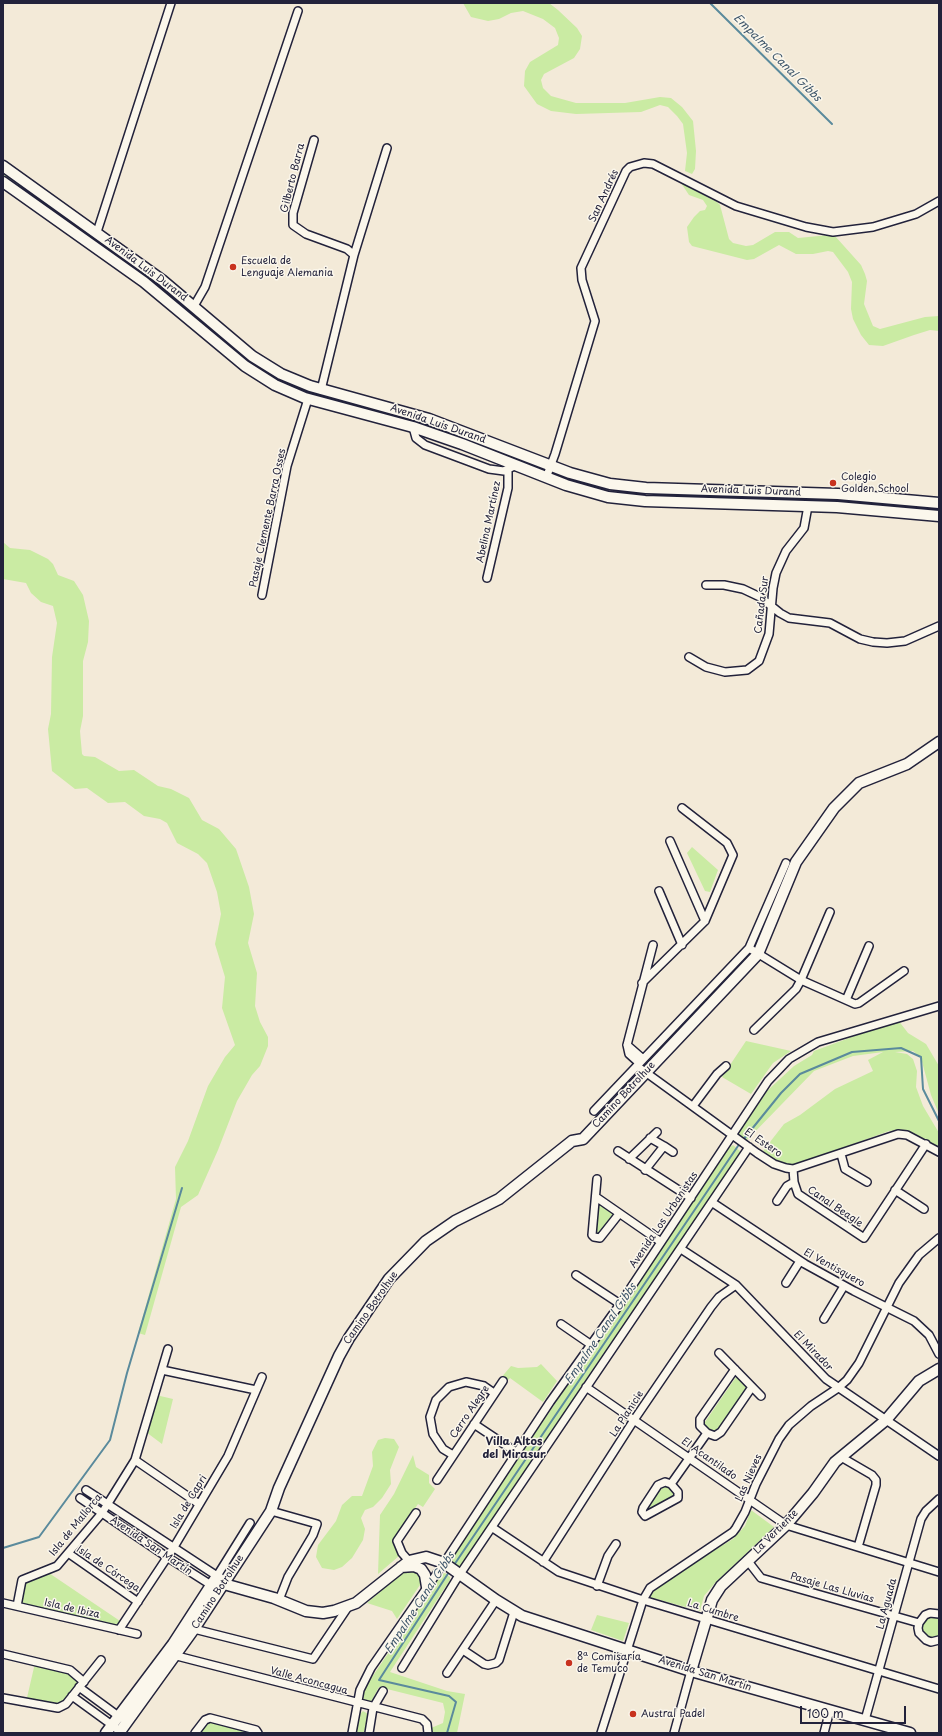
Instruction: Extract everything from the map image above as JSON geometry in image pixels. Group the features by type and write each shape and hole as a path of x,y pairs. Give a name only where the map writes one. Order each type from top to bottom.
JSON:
{"street":[{"path":"97,232 171,3"},
{"path":"194,306 205,287 298,11"},
{"name":"Gilberto Barra","path":"314,140 293,213 293,225 306,234 347,249 354,255"},
{"path":"321,390 354,255 387,148"},
{"name":"San Andrés","path":"546,478 595,322 582,280 581,268 626,171 630,167 644,163 653,164 736,206 806,227 833,232 873,227 916,214 939,201"},
{"name":"Avenida Luis Durand","path":"3,166 162,280 252,356 288,377 321,390 429,419 551,466 599,482 634,487 838,494 939,503"},
{"name":"Avenida Luis Durand","path":"3,182 144,282 245,366 275,385 308,399 413,427 512,468 596,494 632,500 808,506 877,510 939,516"},
{"name":"Pasaje Clemente Barra Osses","path":"262,595 287,466 308,399"},
{"path":"413,427 419,421 429,419"},
{"path":"511,450 517,456 512,468"},
{"name":"Abelina Martínez","path":"487,578 512,468"},
{"name":"Cañada Sur","path":"690,657 701,666 717,671 739,671 751,667 759,661 764,652 769,634 773,606 773,588 778,567 786,551 804,528 808,506"},
{"path":"706,585 724,585 743,589 760,597 789,618 830,623 860,638 873,642 887,643 905,641 939,626"},
{"name":"Camino Botrolhue","path":"118,1727 176,1656 271,1511 279,1488 339,1356 349,1338 401,1265 426,1241 455,1221 499,1200 572,1141 584,1138 646,1073 754,951 796,862 834,808 859,783 907,764 939,742"},
{"path":"642,984 705,921 732,855 732,851 727,843 682,808"},
{"path":"670,841 705,921"},
{"name":"Camino Botrolhue","path":"594,1111 640,1063 754,951 786,864"},
{"path":"659,891 682,945"},
{"path":"754,1030 796,989 830,912"},
{"path":"640,1063 629,1054 627,1045 653,945"},
{"path":"846,1000 869,946"},
{"path":"754,951 801,980 855,1004 859,1003 904,971"},
{"name":"Avenida Los Urbanistas","path":"352,1733 357,1704 363,1683 371,1668 427,1587 446,1564 516,1452 590,1344 620,1304 690,1198 734,1136 768,1081 781,1066 798,1053 828,1038 939,1006"},
{"path":"627,1045 640,1063"},
{"name":"El Estero","path":"640,1063 646,1073 747,1146 774,1164 793,1169"},
{"path":"693,1106 717,1074 726,1066"},
{"path":"629,1159 657,1132"},
{"path":"793,1169 841,1154 890,1135 898,1134 907,1135 939,1152"},
{"path":"650,1138 673,1152"},
{"name":"Canal Beagle","path":"793,1169 794,1182 798,1194 864,1238 926,1144"},
{"path":"645,1170 664,1146"},
{"path":"402,1668 459,1573 493,1528 586,1387 713,1203 747,1146"},
{"path":"618,1151 690,1198"},
{"path":"841,1154 845,1169 867,1182"},
{"path":"597,1179 592,1235 594,1238 600,1238 619,1214"},
{"path":"778,1201 787,1186 794,1182"},
{"path":"895,1190 924,1209"},
{"path":"596,1197 661,1242"},
{"name":"El Ventisquero","path":"713,1203 800,1261 844,1286 914,1321 929,1335 939,1354"},
{"name":"Las Nieves","path":"601,1733 626,1650 643,1600 650,1588 733,1532 742,1518 749,1500 779,1439 789,1426 811,1406 838,1388 859,1363 899,1283 919,1255 939,1238"},
{"name":"El Mirador","path":"681,1249 736,1285 826,1379 939,1456"},
{"path":"786,1283 800,1261"},
{"path":"576,1275 620,1304"},
{"name":"La Planicie","path":"543,1562 634,1420 711,1307 719,1297 736,1285"},
{"path":"824,1319 844,1286"},
{"path":"561,1324 590,1344"},
{"name":"Isla de Mallorca","path":"17,1606 22,1580 57,1566 102,1513 135,1460 168,1349"},
{"path":"719,1353 761,1396"},
{"path":"734,1369 700,1419 700,1426 707,1433 715,1436 721,1432 752,1387"},
{"name":"La Vertiente","path":"674,1733 706,1618 712,1600 721,1586 786,1525 841,1457 886,1420 919,1381 939,1369"},
{"path":"162,1370 256,1390"},
{"name":"Isla de Capri","path":"119,1630 174,1547 228,1456 262,1377"},
{"name":"Cerro Alegre","path":"437,1480 503,1381"},
{"path":"453,1455 439,1444 431,1429 431,1411 436,1400 449,1387 466,1382 478,1384 494,1393"},
{"name":"El Acantilado","path":"586,1387 786,1525 939,1572"},
{"path":"474,1424 516,1452"},
{"path":"671,1484 707,1433"},
{"path":"841,1457 872,1475 876,1480 876,1486 858,1547"},
{"path":"135,1460 199,1504"},
{"path":"665,1482 671,1484 678,1492 678,1498 645,1516 642,1512 643,1508 658,1485 665,1482"},
{"name":"Avenida San Martín","path":"86,1490 174,1547 214,1581"},
{"name":"Avenida San Martín","path":"80,1498 167,1557 214,1581 280,1600 313,1613 334,1611 348,1607 409,1561 426,1557 446,1564 514,1612 529,1619 691,1671 865,1720 885,1730 910,1733"},
{"name":"La Aguada","path":"865,1720 908,1562 923,1514 939,1499"},
{"path":"271,1511 317,1524 313,1535 288,1576 280,1600"},
{"path":"409,1561 402,1553 397,1541 416,1513"},
{"name":"Camino Botrolhue","path":"118,1727 214,1581 250,1523"},
{"name":"La Cumbre","path":"493,1528 559,1572 597,1586 939,1688"},
{"path":"597,1586 608,1556 616,1544"},
{"name":"Isla de Córcega","path":"68,1553 138,1602"},
{"name":"Pasaje Las Lluvias","path":"747,1560 761,1578 919,1623"},
{"path":"400,1567 410,1566 421,1569 425,1575 427,1587"},
{"path":"447,1673 496,1600"},
{"name":"Isla de Ibiza","path":"3,1603 137,1634"},
{"path":"194,1629 313,1659 348,1607"},
{"path":"463,1650 484,1664 488,1665 496,1663 499,1660 514,1612"},
{"path":"939,1614 930,1613 925,1615 919,1623 919,1633 922,1637 931,1642 939,1640"},
{"path":"3,1654 70,1670 118,1727"},
{"name":"Valle Aconcagua","path":"176,1656 357,1704 422,1719 427,1724 428,1733"},
{"path":"3,1698 58,1708 66,1704 101,1660"},
{"path":"368,1733 373,1708 383,1691"},
{"path":"72,1696 118,1727"},
{"path":"89,1708 96,1700"},
{"path":"824,1733 830,1710"},
{"path":"194,1733 205,1720 210,1718 256,1730 258,1733"}],"green space":[{"path":"463,3 549,3 577,28 582,36 580,49 574,58 544,74 541,80 543,88 551,96 576,103 625,103 660,97 671,98 682,107 693,121 696,151 695,169 692,174 685,171 687,153 683,124 668,107 660,105 641,112 576,114 551,111 537,104 524,86 525,71 530,62 558,45 559,38 555,28 543,19 523,11 511,13 499,19 488,21 471,17"},
{"path":"3,170 68,217 66,221 3,175"},
{"path":"681,183 720,205 729,239 733,243 746,246 753,245 775,232 789,232 798,238 829,235 835,236 861,265 865,274 867,281 864,304 873,326 880,329 925,317 939,316 939,331 930,330 883,346 869,345 861,335 853,319 851,309 852,282 848,272 833,252 828,251 813,254 796,254 779,245 754,259 747,260 692,246 689,242 687,227 694,217 700,211 705,210 707,206 703,200 689,195"},
{"path":"3,542 10,548 30,550 48,559 53,564 58,575 74,581 83,595 89,621 88,642 83,661 83,716 80,731 82,754 84,756 95,757 119,771 134,770 158,786 171,789 189,798 202,820 219,829 236,849 249,887 254,914 248,943 257,973 255,1006 260,1022 268,1037 268,1046 260,1066 252,1075 237,1101 218,1150 198,1195 181,1207 145,1335 138,1333 176,1199 175,1167 188,1141 208,1086 225,1057 235,1045 222,1008 225,977 215,944 221,914 217,892 207,863 198,854 177,843 167,823 160,819 144,816 125,802 108,803 87,788 75,789 52,771 48,729 51,714 52,657 57,623 53,606 41,602 31,593 26,583 3,579"},
{"path":"692,847 718,870 710,892 705,891 687,853"},
{"path":"898,1020 908,1033 926,1044 939,1066 939,1114 931,1095 921,1058 913,1051 895,1052 907,1054 913,1059 917,1071 916,1087 923,1106 939,1133 939,1148 909,1131 900,1130 889,1131 793,1166 782,1164 763,1151 784,1124 800,1115 835,1089 873,1071 868,1060 883,1052 853,1056 814,1071 746,1141 738,1137 739,1132 767,1091 794,1066 812,1055 814,1051"},
{"path":"746,1041 791,1051 773,1063 751,1094 722,1077"},
{"path":"733,1145 740,1151 740,1155 591,1372 492,1522 458,1569 449,1563 450,1559 729,1148"},
{"path":"601,1206 613,1214 596,1237 594,1235 596,1207"},
{"path":"541,1364 557,1381 543,1402 510,1378 505,1383 500,1379 511,1366 518,1368 537,1367"},
{"path":"736,1377 748,1387 718,1430 712,1432 705,1427 705,1422"},
{"path":"156,1395 173,1399 162,1444 146,1432"},
{"path":"385,1438 394,1439 399,1447 390,1470 391,1484 382,1498 373,1507 365,1510 361,1518 365,1529 363,1540 352,1558 342,1567 334,1570 322,1568 316,1557 318,1545 336,1521 342,1505 352,1496 362,1496 373,1466 372,1452 378,1440"},
{"path":"413,1455 416,1467 429,1475 429,1483 435,1489 423,1507 418,1504 394,1539 399,1556 378,1574 380,1515 394,1494"},
{"path":"666,1486 674,1492 674,1498 648,1512 646,1511 660,1487"},
{"path":"751,1510 774,1527 715,1583 704,1596 700,1611 649,1597 654,1589 669,1577 733,1539 745,1526"},
{"path":"407,1569 419,1570 422,1582 397,1619 392,1611 367,1603"},
{"path":"46,1571 123,1623 119,1630 18,1606 23,1580"},
{"path":"445,1573 450,1577 450,1580 390,1672 447,1691 465,1694 457,1733 430,1733 431,1728 443,1723 445,1712 443,1703 379,1687 371,1702 367,1705 363,1702 363,1699 368,1683 442,1574"},
{"path":"597,1615 629,1623 623,1641 591,1630"},
{"path":"930,1615 939,1617 939,1637 932,1639 925,1636 921,1627 924,1619"},
{"path":"35,1663 69,1671 83,1682 58,1708 26,1702"},
{"path":"363,1711 368,1714 364,1733 355,1733 359,1715"},
{"path":"209,1722 212,1722 252,1733 198,1733"}],"waterway":[{"name":"Empalme Canal Gibbs","path":"710,3 832,124"},
{"name":"Empalme Canal Gibbs","path":"743,1140 781,1093 800,1074 852,1052 901,1048 921,1057 923,1089 939,1121"},
{"name":"Empalme Canal Gibbs","path":"454,1565 740,1143"},
{"path":"3,1548 39,1537 110,1440 127,1373 182,1188"},
{"name":"Empalme Canal Gibbs","path":"447,1733 456,1702 449,1696 379,1680 449,1572"}],"place":[{"name":"Escuela de Lenguaje Alemania","path":"233,267"},
{"name":"Colegio Golden School","path":"833,483"},
{"name":"8ª Comisaría de Temuco","path":"569,1663"},
{"name":"Austral Padel","path":"633,1714"}],"district":[{"name":"Villa Altos del Mirasur","path":"514,1448"}]}
